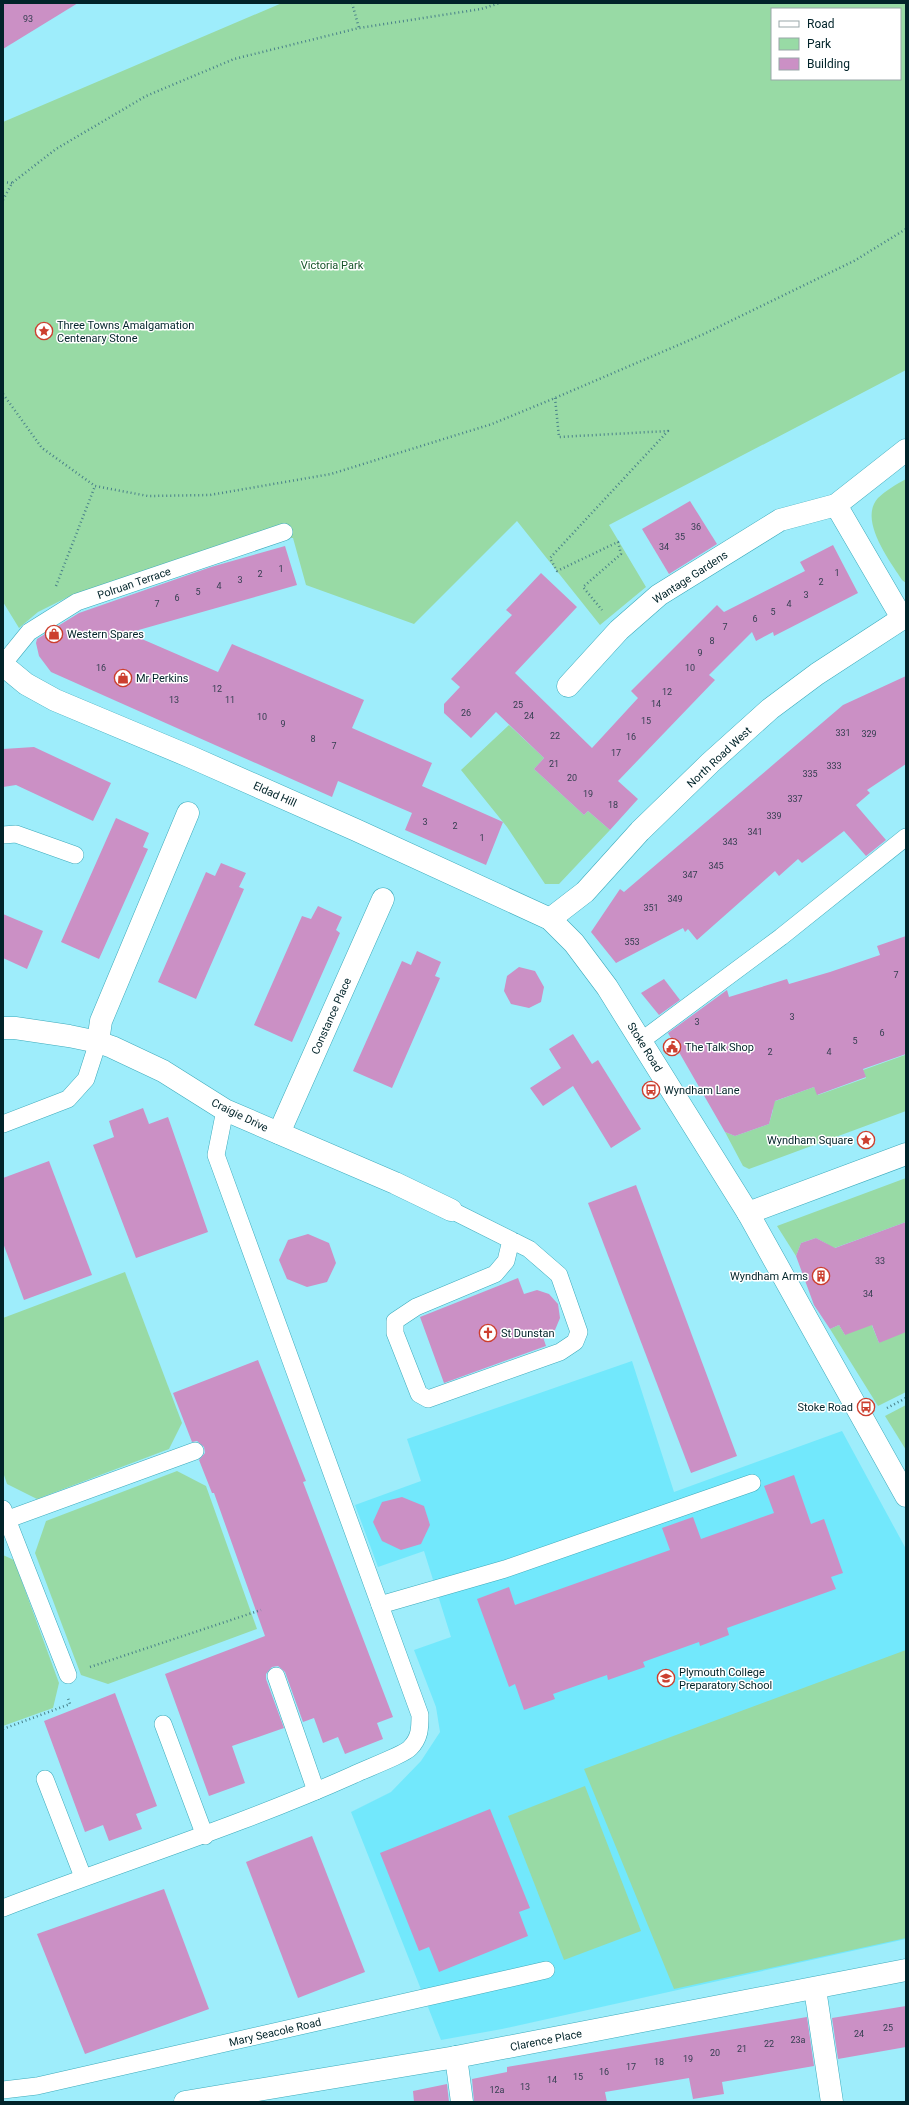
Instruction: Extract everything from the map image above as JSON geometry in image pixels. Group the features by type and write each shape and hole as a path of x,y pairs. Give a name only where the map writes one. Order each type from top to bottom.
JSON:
{"street":[{"name":"Wantage Gardens","path":"568,686 619,630 659,595 780,520 836,505 906,450"},
{"path":"836,505 904,617"},
{"name":"North Road West","path":"550,920 585,892 640,831 710,763 770,709 818,674 904,617"},
{"name":"Eldad Hill","path":"3,665 26,684 55,700 191,756 356,830 550,920"},
{"path":"98,1042 101,1021 188,813"},
{"name":"Constance Place","path":"279,1133 383,899"},
{"name":"Stoke Road","path":"550,920 574,943 607,987 748,1213 906,1496"},
{"name":"Craigie Drive","path":"3,1028 15,1028 98,1042 163,1071 225,1110 395,1183 451,1210"},
{"path":"748,1213 906,1154"},
{"name":"Clarence Place","path":"186,2102 456,2057 815,1989 906,1970"},
{"path":"815,1989 832,2102"},
{"path":"456,2057 462,2102"}],"lane":[{"name":"Polruan Terrace","path":"3,665 29,632 77,602 284,532"},
{"path":"3,835 16,834 75,855"},
{"path":"641,1041 781,937 906,837"},
{"path":"3,1124 68,1099 86,1079 98,1042"},
{"path":"3,1908 83,1877 205,1836 316,1792 410,1749 420,1733 420,1715 216,1154 225,1110"},
{"path":"451,1210 529,1249 559,1275 579,1332 575,1342 560,1352 428,1399 419,1394 395,1333 395,1321 416,1307 496,1274 506,1260 510,1240"},
{"path":"68,1675 4,1516 195,1451"},
{"path":"380,1606 505,1569 752,1483"},
{"path":"276,1676 316,1792"},
{"path":"163,1724 205,1836"},
{"path":"45,1779 83,1877"},
{"name":"Mary Seacole Road","path":"3,2090 37,2086 546,1970"}],"path":[{"path":"352,3 359,28"},
{"path":"3,200 12,183 56,149 146,96 234,59 359,28 481,9 500,3"},
{"path":"3,182 12,183"},
{"path":"3,394 42,448 95,486 148,496 210,496 331,474 492,424 555,398 711,331 854,261 906,229"},
{"path":"555,398 558,437 668,431 550,558 557,570 618,542 621,554 583,587 619,630"},
{"path":"52,590 57,584 95,486"},
{"path":"3,1729 70,1704 60,1677 261,1610"}],"shaded area":[{"name":"Plymouth College Preparatory School","path":"632,1361 674,1492 842,1431 906,1549 906,1939 502,2029 441,2040 351,1812 391,1792 421,1761 440,1732 436,1707 414,1650 451,1637 424,1551 378,1567 355,1505 421,1481 407,1439"}],"green space":[{"name":"Victoria Park","path":"282,3 906,3 906,370 609,525 646,587 600,625 517,521 414,624 306,585 293,538 281,538 70,596 38,612 19,628 3,602 3,122"},
{"path":"906,479 906,583 902,580 884,552 874,529 872,517 873,507 878,498"},
{"path":"509,725 544,758 534,769 584,815 588,811 610,830 559,884 545,884 507,827 461,770"},
{"path":"905,1055 906,1111 749,1169 743,1166 725,1132 735,1136 769,1124 773,1110 770,1103 814,1087 818,1095 866,1078 863,1070"},
{"path":"906,1178 906,1222 829,1250 827,1244 816,1238 801,1243 796,1256 777,1226"},
{"path":"125,1272 182,1423 169,1449 37,1499 7,1484 3,1472 3,1318"},
{"path":"858,1291 879,1343 906,1323 906,1392 878,1406 830,1329 839,1325 845,1335"},
{"path":"906,1405 906,1450 885,1416"},
{"path":"177,1471 206,1486 257,1629 108,1684 81,1675 35,1553 46,1521"},
{"path":"3,1555 14,1560 59,1683 53,1708 3,1726"},
{"path":"906,1650 906,1938 674,1989 584,1769"},
{"path":"585,1786 641,1931 564,1960 508,1816"}],"building":[{"path":"3,3 78,3 3,49"},
{"path":"690,501 717,544 669,574 642,529"},
{"path":"833,545 858,593 774,636 773,632 756,641 752,632 709,675 715,680 618,781 638,799 610,830 588,811 584,815 534,769 544,758 496,712 471,738 444,713 444,704 460,687 451,679 512,615 506,610 541,573 577,607 515,673 592,748 638,698 631,691 717,605 724,612 805,571 800,562"},
{"path":"285,546 297,585 128,633 218,672 232,644 364,700 352,728 432,763 422,786 503,822 486,865 405,830 412,813 338,781 332,797 51,672 39,656 36,643 37,639 79,613 211,567"},
{"path":"906,676 906,764 867,790 870,793 856,805 886,840 866,856 844,831 802,863 798,859 779,876 775,871 697,940 688,929 685,932 683,928 616,963 591,932 620,889 624,892 843,705"},
{"path":"34,747 111,783 93,821 16,785 3,787 3,749"},
{"path":"116,818 149,833 143,847 148,849 99,959 61,942"},
{"path":"221,863 246,873 239,887 244,889 196,999 158,982 206,872 215,876"},
{"path":"318,906 342,917 336,930 340,933 292,1042 254,1025 302,916 311,919"},
{"path":"3,914 43,931 27,969 3,958"},
{"path":"906,936 906,1054 863,1069 866,1077 817,1095 814,1087 775,1101 769,1124 735,1136 725,1132 668,1033 727,990 729,997 787,979 789,984 830,972 880,955 877,946"},
{"path":"417,951 441,962 435,976 440,978 392,1088 353,1071 402,961 411,965"},
{"path":"519,967 535,971 544,987 541,1002 529,1008 511,1004 504,991 507,976"},
{"path":"664,979 680,1000 659,1015 641,993"},
{"path":"573,1034 592,1064 598,1060 641,1129 611,1148 573,1086 543,1106 530,1088 561,1068 549,1049"},
{"path":"143,1108 149,1124 168,1117 208,1232 136,1258 93,1145 114,1137 109,1121"},
{"path":"49,1161 92,1275 24,1300 3,1243 3,1178"},
{"path":"636,1185 737,1456 691,1473 588,1203"},
{"path":"906,1222 906,1332 879,1343 872,1325 845,1335 839,1325 830,1329 814,1305 796,1256 801,1243 816,1238 835,1248"},
{"path":"308,1234 329,1243 336,1263 327,1282 307,1287 287,1279 279,1260 288,1240"},
{"name":"St Dunstan","path":"518,1278 524,1294 537,1290 549,1294 558,1304 560,1318 555,1330 543,1337 546,1346 444,1383 420,1317"},
{"path":"258,1360 306,1481 303,1482 393,1717 377,1723 383,1739 345,1754 338,1737 323,1743 314,1718 303,1722 285,1672 278,1666 272,1667 266,1674 266,1679 284,1728 232,1746 245,1783 209,1796 165,1674 265,1636 214,1493 212,1493 199,1460 205,1453 204,1447 197,1441 192,1442 173,1393"},
{"path":"794,1475 811,1524 824,1519 843,1573 831,1577 836,1589 727,1628 729,1635 700,1646 699,1642 643,1662 645,1667 608,1680 607,1675 553,1694 555,1699 524,1710 515,1684 509,1687 477,1599 509,1587 515,1605 670,1550 662,1528 693,1517 701,1539 774,1513 764,1486"},
{"path":"402,1497 424,1506 430,1525 421,1544 401,1550 382,1541 373,1522 382,1502"},
{"path":"115,1693 157,1806 136,1814 142,1829 109,1841 103,1825 85,1832 44,1721"},
{"path":"490,1809 530,1908 519,1912 528,1936 439,1972 429,1947 419,1951 380,1853"},
{"path":"312,1836 365,1972 298,1998 246,1862"},
{"path":"164,1889 209,2009 85,2054 37,1934"},
{"path":"906,2006 906,2047 838,2059 832,2018"},
{"path":"807,2017 814,2066 722,2082 724,2094 693,2099 689,2078 605,2092 607,2102 474,2102 472,2079 507,2072 507,2067"},
{"path":"447,2084 449,2102 414,2102 413,2091"}],"place":[{"name":"Three Towns Amalgamation Centenary Stone","path":"44,331"},
{"name":"Western Spares","path":"54,634"},
{"name":"Mr Perkins","path":"123,678"},
{"name":"The Talk Shop","path":"672,1047"},
{"name":"Wyndham Lane","path":"651,1090"},
{"name":"Wyndham Square","path":"866,1140"},
{"name":"Wyndham Arms","path":"821,1276"},
{"name":"St Dunstan","path":"488,1333"},
{"name":"Stoke Road","path":"866,1407"},
{"name":"Plymouth College Preparatory School","path":"666,1678"}]}
